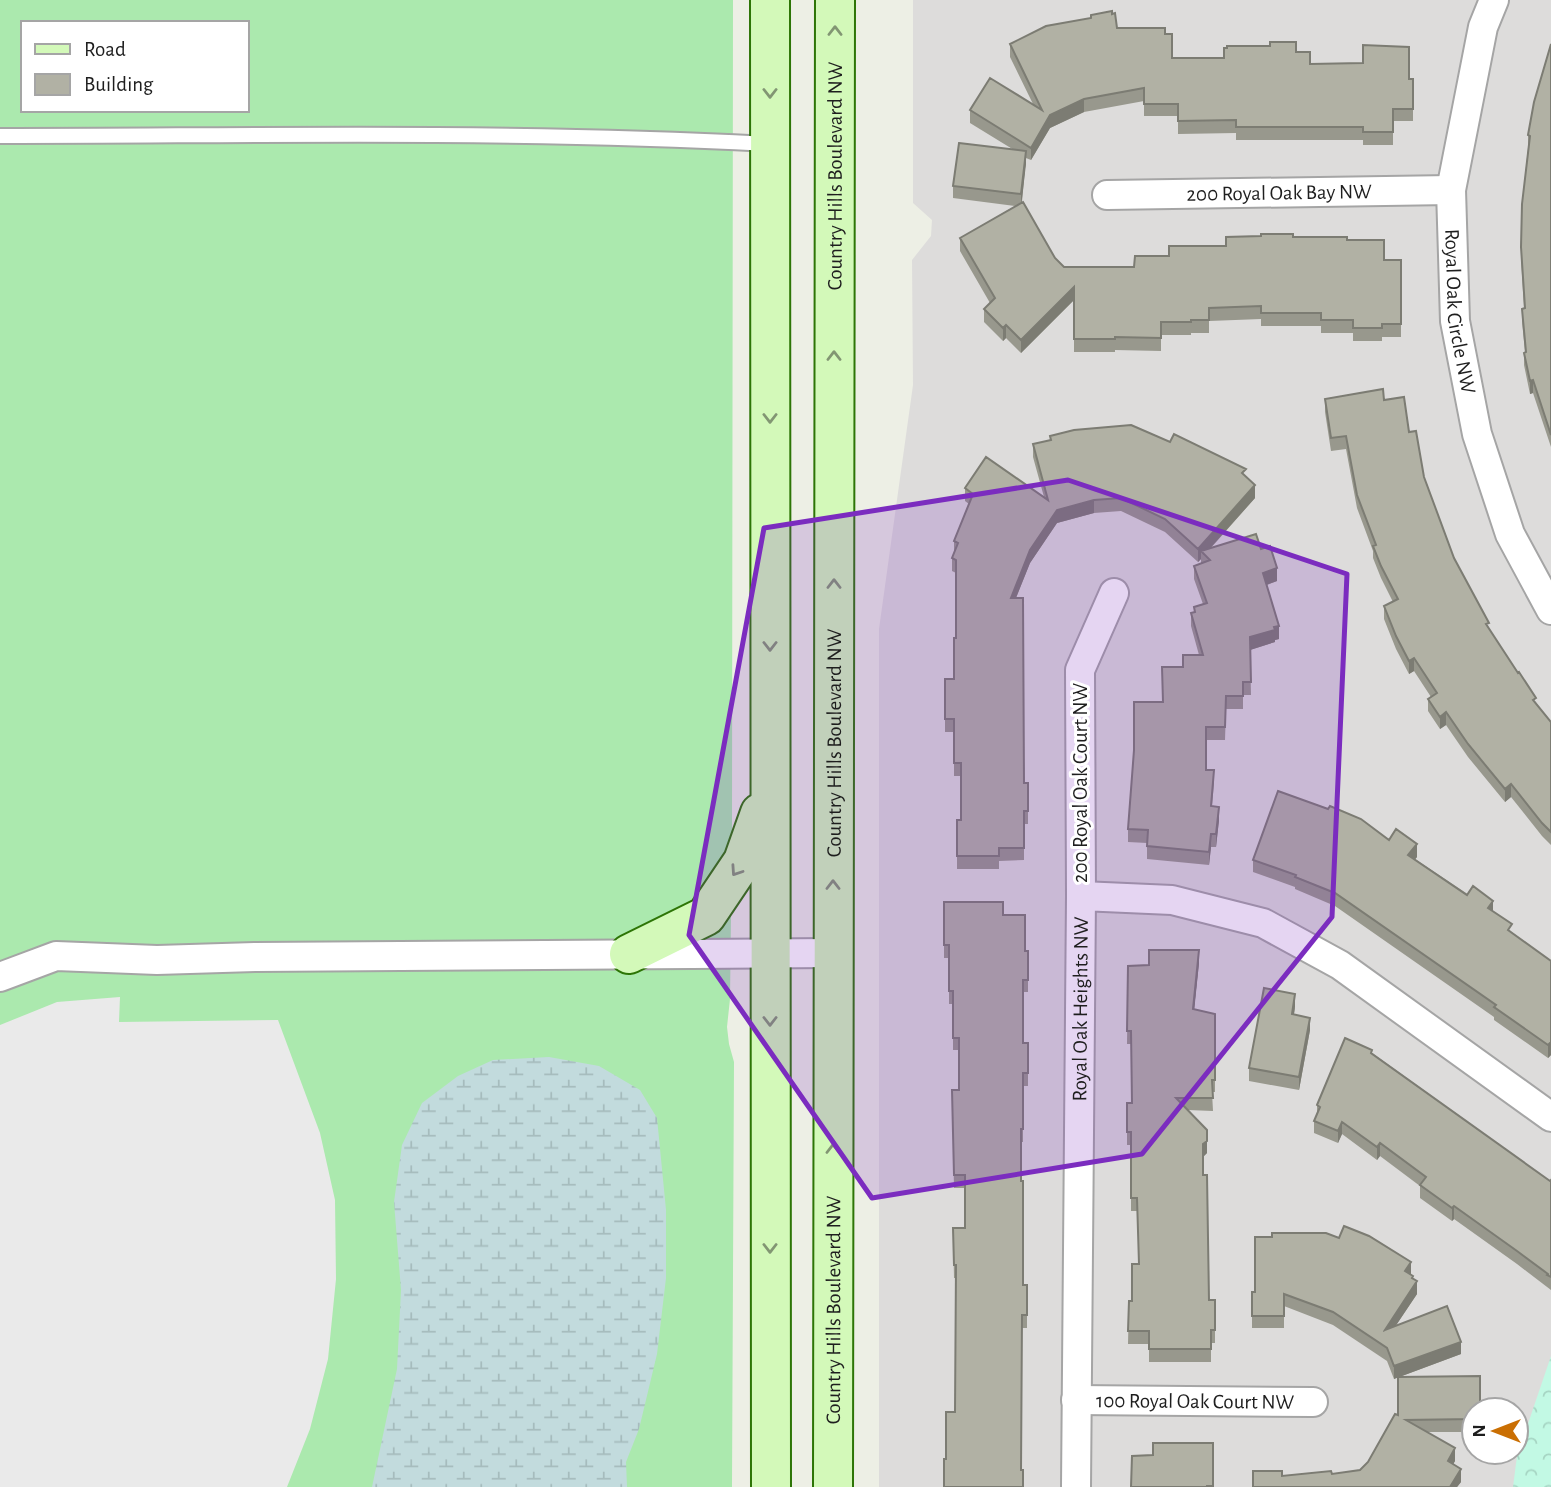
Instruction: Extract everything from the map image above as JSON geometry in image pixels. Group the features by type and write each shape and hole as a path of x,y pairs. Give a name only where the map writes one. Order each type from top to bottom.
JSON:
{"main road":[{"path":"770,0 771,1487"},
{"name":"Country Hills Boulevard NW","path":"833,1487 835,0"},
{"path":"629,954 706,916 743,861 770,785"}],"street":[{"name":"Royal Oak Circle NW","path":"1494,0 1483,27 1451,190 1455,321 1477,434 1510,534 1551,610"},
{"name":"200 Royal Oak Bay NW","path":"1107,195 1451,190"},
{"name":"200 Royal Oak Court NW","path":"1081,896 1080,670 1114,593"},
{"name":"Royal Oak Heights NW","path":"1076,1487 1081,896 1172,900 1263,923 1340,965 1551,1116"},
{"path":"0,977 56,956 157,960 833,953"},
{"name":"100 Royal Oak Court NW","path":"1076,1400 1314,1402"}],"lane":[{"path":"0,136 498,136 635,138 770,145"}],"highlighted area":[{"path":"1068,480 1347,574 1332,917 1142,1154 872,1198 689,935 764,528"}],"shaded area":[{"path":"913,0 1551,0 1551,1487 879,1487 879,629 913,385 912,260 931,236 932,220 913,203"},
{"path":"120,997 119,1022 278,1020 320,1133 335,1200 336,1279 328,1359 310,1429 287,1487 0,1487 0,1025 57,1002"}],"green space":[{"path":"0,0 733,0 732,832 730,999 727,1027 734,1062 732,1487 0,1487"},
{"path":"549,1057 599,1066 640,1090 657,1118 666,1210 666,1278 657,1354 639,1429 626,1462 627,1487 372,1487 397,1369 401,1290 394,1202 402,1145 422,1103 458,1076 493,1060"},
{"path":"1551,1356 1551,1487 1513,1487 1516,1466 1530,1466 1530,1418"}],"building":[{"path":"1112,11 1112,14 1115,13 1117,28 1165,28 1165,34 1172,34 1172,58 1224,58 1224,48 1227,46 1270,46 1270,42 1296,42 1296,52 1310,52 1310,64 1363,63 1363,45 1409,47 1413,109 1393,109 1393,132 1363,132 1363,127 1236,127 1236,120 1178,121 1178,104 1144,104 1144,88 1084,99 1050,115 1031,148 970,110 990,78 1042,110 1010,44 1046,26 1091,18 1091,15"},
{"path":"1551,44 1551,435 1533,380 1530,381 1524,353 1522,309 1525,308 1521,247 1528,135 1534,102"},
{"path":"959,143 1026,151 1021,194 953,186"},
{"path":"1023,202 1055,258 1064,267 1134,267 1135,256 1169,256 1169,246 1226,246 1226,237 1261,234 1384,240 1384,260 1401,260 1401,324 1382,324 1382,328 1353,328 1353,320 1321,320 1321,313 1261,313 1261,306 1209,308 1209,320 1161,322 1161,338 1074,339 1074,287 1021,340 1006,325 1003,328 984,309 995,298 960,238"},
{"path":"1383,389 1384,400 1404,397 1409,432 1416,431 1424,477 1454,558 1489,623 1486,624 1536,698 1533,700 1551,722 1551,832 1511,784 1505,789 1446,712 1440,717 1428,699 1437,693 1414,658 1409,661 1384,606 1398,599 1373,546 1376,545 1357,495 1346,436 1331,438 1325,399"},
{"path":"1131,425 1170,442 1174,434 1246,469 1242,473 1255,485 1198,549 1165,519 1121,498 1094,500 1057,510 1030,550 1011,598 1023,598 1024,783 1028,783 1028,811 1024,811 1024,848 999,848 999,856 957,856 957,820 961,820 961,763 954,763 954,719 945,719 945,679 954,679 956,560 952,558 958,543 954,541 973,494 965,488 986,457 1048,500 1033,444 1074,430"},
{"path":"1256,534 1261,549 1270,546 1277,568 1263,573 1279,626 1274,627 1275,630 1250,637 1251,682 1243,682 1243,696 1226,696 1225,727 1206,727 1206,770 1214,770 1211,806 1219,807 1216,834 1211,834 1209,852 1147,846 1148,830 1128,829 1134,750 1134,702 1163,702 1162,667 1183,667 1183,655 1203,655 1191,613 1195,612 1194,607 1207,603 1194,566 1210,560 1201,551"},
{"path":"1278,791 1328,809 1330,806 1361,819 1389,840 1396,829 1417,844 1408,855 1467,895 1473,886 1493,901 1488,908 1512,924 1508,930 1551,961 1551,1042 1548,1045 1494,1007 1496,1005 1335,893 1295,877 1296,875 1253,860"},
{"path":"944,902 1003,902 1003,915 1025,915 1028,980 1023,980 1023,1043 1028,1043 1028,1073 1023,1073 1021,1129 1023,1285 1027,1285 1027,1315 1022,1315 1023,1487 944,1487 946,1412 955,1412 956,1265 953,1228 965,1228 965,1175 954,1175 952,1090 959,1090 959,1038 953,1038 953,991 949,991 949,945 944,945"},
{"path":"1149,950 1199,950 1193,1009 1215,1014 1213,1098 1176,1098 1207,1130 1207,1141 1203,1144 1203,1175 1207,1175 1209,1300 1215,1300 1215,1330 1211,1330 1211,1349 1149,1349 1149,1331 1128,1331 1129,1301 1132,1301 1132,1264 1139,1264 1137,1198 1131,1198 1131,1132 1127,1132 1127,1103 1132,1103 1131,1031 1127,1031 1128,966 1149,965"},
{"path":"1264,988 1295,994 1292,1014 1310,1018 1299,1077 1249,1068"},
{"path":"1345,1038 1372,1050 1371,1053 1551,1180 1551,1277 1454,1206 1452,1208 1420,1185 1426,1177 1380,1143 1377,1147 1342,1122 1338,1131 1314,1121 1320,1107 1317,1105"},
{"path":"1344,1226 1369,1236 1411,1262 1405,1271 1417,1281 1385,1330 1447,1306 1461,1342 1394,1366 1387,1348 1333,1312 1284,1294 1284,1316 1252,1316 1255,1237 1272,1237 1272,1233 1326,1233 1339,1238"},
{"path":"1480,1376 1480,1396 1460,1396 1460,1419 1406,1420 1455,1448 1448,1461 1461,1469 1450,1487 1253,1487 1253,1471 1282,1471 1282,1476 1360,1470 1368,1462 1395,1414 1398,1415 1398,1377"},
{"path":"1153,1443 1213,1443 1213,1486 1131,1487 1132,1456 1153,1455"}]}
